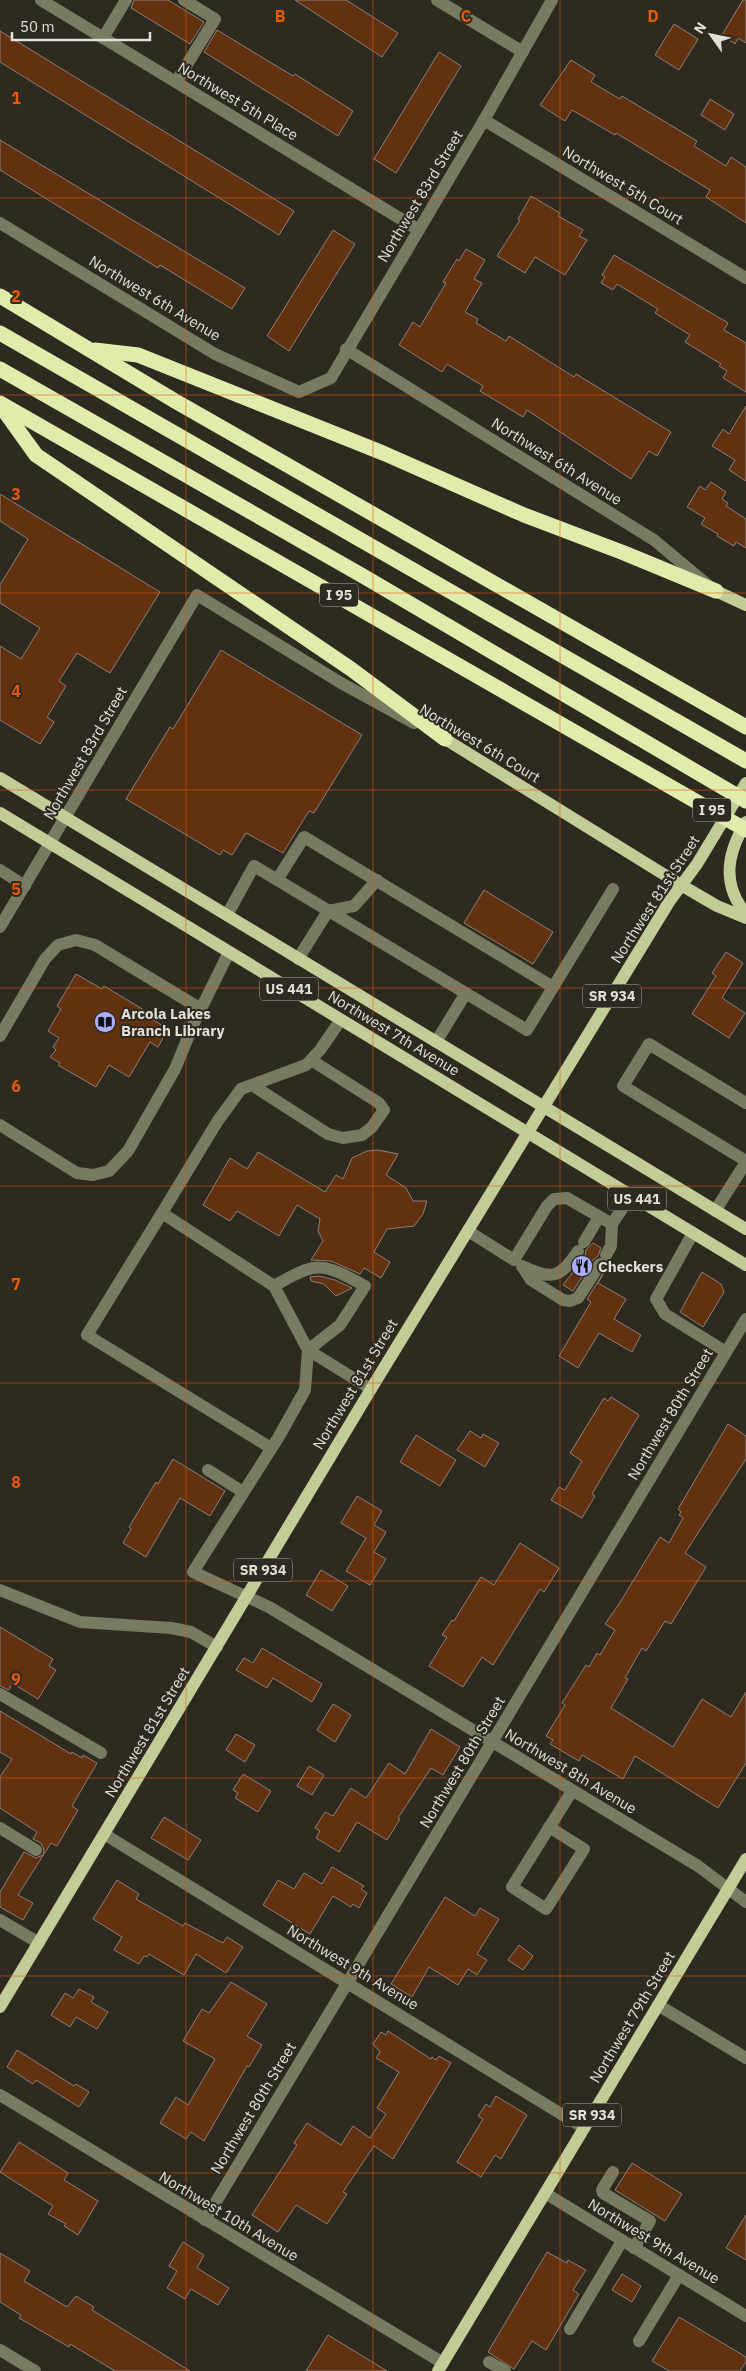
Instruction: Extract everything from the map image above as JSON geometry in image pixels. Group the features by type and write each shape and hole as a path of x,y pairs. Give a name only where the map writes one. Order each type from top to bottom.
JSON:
{"highway":[{"path":"0,296 89,350 746,727"},
{"path":"0,333 746,761"},
{"path":"89,350 138,355 383,453 524,515 624,553 716,592"},
{"path":"0,369 687,765 746,801"},
{"path":"0,404 36,455 351,669 445,739"},
{"name":"I 95","path":"0,404 746,830"}],"main road":[{"name":"Northwest 6th Avenue","path":"716,592 746,606"},
{"name":"Northwest 6th Court","path":"445,739 681,885 717,906 746,918"},
{"name":"Northwest 7th Avenue","path":"0,778 746,1229"},
{"name":"Northwest 81st Street","path":"0,2007 371,1389 681,885 697,864 746,783"},
{"name":"Northwest 7th Avenue","path":"0,813 340,1021 746,1265"},
{"path":"746,822 734,844 728,871 733,894 746,914"},
{"name":"Northwest 79th Street","path":"440,2367 746,1859"}],"street":[{"name":"Northwest 5th Place","path":"41,0 419,230"},
{"path":"103,38 126,0"},
{"path":"176,82 215,19 184,0"},
{"path":"437,0 523,52"},
{"name":"Northwest 83rd Street","path":"299,392 331,378 346,349 484,120 552,0"},
{"name":"Northwest 5th Court","path":"484,120 746,278"},
{"name":"Northwest 6th Avenue","path":"0,222 215,354 299,392"},
{"name":"Northwest 6th Avenue","path":"346,349 654,540 716,592"},
{"name":"Northwest 83rd Street","path":"0,927 196,595"},
{"name":"Northwest 6th Court","path":"196,595 341,683 445,739"},
{"path":"277,880 304,837 553,987"},
{"path":"227,915 254,866 527,1030 612,889"},
{"path":"0,870 25,886"},
{"path":"298,958 328,911 354,906 377,880"},
{"path":"0,1036 45,959 58,945 76,940 95,944 201,1009"},
{"path":"0,1125 77,1173 93,1176 109,1171 128,1151 175,1069 201,1009 229,952"},
{"path":"436,1042 466,993"},
{"path":"271,1448 87,1335 217,1122 241,1089 306,1065 320,1050 340,1021"},
{"path":"715,1211 746,1162 624,1086 649,1044 746,1102"},
{"path":"252,1085 328,1134 343,1138 362,1135 372,1127 384,1110 379,1103 310,1060"},
{"path":"518,1263 531,1280 563,1300 570,1301 578,1298 611,1246 612,1224 631,1195"},
{"path":"518,1263 547,1206 554,1199 567,1198 612,1224"},
{"path":"162,1213 274,1286 308,1350 371,1389"},
{"path":"468,1231 518,1263 540,1274 553,1276 562,1272 581,1247 599,1217"},
{"path":"693,1233 656,1298 665,1314 726,1352"},
{"path":"208,1470 243,1492 305,1390 308,1350 340,1325 365,1286 331,1268 304,1269 274,1286"},
{"name":"Northwest 80th Street","path":"205,2220 726,1352 745,1324"},
{"name":"Northwest 8th Avenue","path":"243,1492 193,1572 269,1607 698,1866 746,1902"},
{"path":"0,1590 80,1622 171,1628 191,1632 217,1647"},
{"path":"0,1694 102,1753"},
{"path":"549,1827 584,1849 546,1909 512,1888 549,1827 572,1791"},
{"path":"0,1828 36,1850"},
{"name":"Northwest 9th Avenue","path":"104,1834 584,2128"},
{"path":"0,1920 39,1943"},
{"path":"658,2005 746,2058"},
{"name":"Northwest 10th Avenue","path":"0,2095 440,2367"},
{"path":"613,2172 602,2190 603,2193 650,2221 634,2248"},
{"name":"Northwest 9th Avenue","path":"545,2193 746,2316"},
{"path":"570,2329 622,2240"},
{"path":"639,2341 679,2275"},
{"path":"0,2350 35,2371"},
{"path":"490,2362 505,2371"}],"building":[{"path":"134,0 168,0 204,22 190,44 131,8"},
{"path":"295,0 346,0 398,33 382,57"},
{"path":"743,0 746,0 746,43 738,38 735,44 722,35"},
{"path":"674,24 698,39 679,70 655,55"},
{"path":"217,30 293,76 295,74 353,111 338,136 204,52"},
{"path":"0,31 294,211 279,235 0,62"},
{"path":"439,52 461,66 396,173 374,159"},
{"path":"571,60 595,75 591,82 620,99 622,96 697,141 694,146 726,166 731,157 746,167 746,223 706,197 710,190 616,133 615,135 572,110 565,121 540,105"},
{"path":"710,99 734,114 725,130 701,115"},
{"path":"0,140 245,288 232,309 160,265 158,268 0,170"},
{"path":"531,196 560,213 558,216 583,230 579,236 587,240 565,275 535,257 525,273 497,256 520,220 518,219"},
{"path":"333,230 355,244 289,351 267,336"},
{"path":"466,249 485,260 474,279 482,283 465,312 478,319 476,323 506,341 509,336 574,377 576,374 671,432 657,456 649,451 631,479 527,410 523,417 480,391 483,386 447,364 442,372 399,345 413,322 420,327 446,283 443,282 457,259 459,261"},
{"path":"614,255 728,323 724,330 746,343 746,392 723,378 727,371 719,366 721,364 685,342 690,335 655,313 658,309 617,284 613,290 601,283 605,277 602,275"},
{"path":"746,406 746,481 729,470 735,460 712,446 723,429 729,434"},
{"path":"711,482 726,492 722,499 728,503 726,506 746,519 746,548 736,542 734,546 717,536 718,534 701,524 705,518 687,507 700,486 705,490"},
{"path":"0,494 160,592 110,673 77,653 59,681 66,686 47,717 54,722 40,744 0,720 0,646 21,659 40,628 0,603 0,585 28,539 0,521"},
{"path":"221,650 362,735 314,813 309,811 283,853 246,833 232,855 223,850 220,855 126,799 170,727 173,729"},
{"path":"484,890 553,932 533,964 464,923"},
{"path":"726,952 743,963 722,998 745,1013 729,1038 692,1014 716,976 712,973"},
{"path":"76,974 102,989 104,986 144,1010 142,1013 168,1029 158,1047 150,1042 129,1077 109,1065 96,1087 58,1065 60,1063 50,1057 56,1050 53,1047 59,1038 48,1031 61,1009 57,1006"},
{"path":"378,1150 398,1154 386,1175 406,1188 413,1201 427,1201 423,1214 414,1226 387,1229 374,1252 390,1262 381,1278 364,1268 360,1274 331,1261 311,1260 323,1241 318,1231 320,1219 297,1205 279,1236 237,1211 230,1221 203,1205 230,1158 247,1169 258,1152 325,1192 336,1175 343,1179 352,1158 367,1151"},
{"path":"593,1243 601,1248 598,1256 593,1260 573,1291 563,1285 585,1256 586,1250"},
{"path":"606,1269 598,1283 626,1299 614,1319 641,1335 632,1352 599,1333 578,1368 559,1356 591,1302 587,1299"},
{"path":"702,1272 721,1284 724,1292 703,1327 680,1312"},
{"path":"319,1276 335,1280 352,1288 336,1296 324,1284 311,1281 310,1277"},
{"path":"611,1397 639,1415 592,1494 595,1496 582,1518 551,1500 559,1487 565,1490 582,1461 570,1453 604,1398 608,1401"},
{"path":"728,1424 746,1436 746,1459 685,1553 706,1567 671,1624 665,1621 646,1651 642,1648 625,1678 628,1679 611,1708 673,1747 702,1699 731,1717 746,1692 746,1763 718,1808 635,1756 623,1779 582,1755 579,1761 550,1744 553,1740 546,1736 565,1705 562,1703 586,1665 589,1667 597,1653 600,1655 615,1630 605,1624 660,1537 669,1543 683,1518 679,1515 681,1512 678,1509"},
{"path":"470,1431 481,1438 483,1434 499,1443 485,1467 457,1450"},
{"path":"416,1435 456,1460 440,1486 400,1462"},
{"path":"173,1459 225,1491 210,1516 180,1498 146,1557 123,1543 131,1529 129,1527 156,1482 158,1484"},
{"path":"357,1496 382,1511 374,1525 386,1532 374,1552 386,1559 370,1585 346,1571 366,1538 341,1523"},
{"path":"520,1543 559,1568 544,1592 540,1589 493,1665 482,1657 463,1687 429,1666 447,1637 442,1635 452,1620 454,1621 481,1577 494,1585"},
{"path":"321,1570 348,1586 332,1611 306,1595"},
{"path":"0,1627 53,1659 49,1666 56,1670 38,1699 12,1683 9,1690 0,1686"},
{"path":"262,1648 322,1684 312,1702 273,1678 267,1688 236,1670 244,1658 253,1663"},
{"path":"333,1704 351,1715 335,1742 317,1730"},
{"path":"0,1711 71,1754 72,1752 82,1758 83,1755 97,1763 72,1806 78,1810 57,1846 51,1843 18,1895 33,1903 23,1920 0,1907 0,1892 24,1852 36,1858 43,1855 44,1850 41,1843 33,1839 37,1832 0,1808 0,1777 12,1759 0,1752"},
{"path":"431,1729 460,1747 443,1775 431,1768 398,1818 400,1819 387,1840 357,1822 339,1852 316,1838 320,1831 315,1828 325,1812 333,1816 351,1788 366,1798 389,1763 405,1774"},
{"path":"236,1734 255,1745 245,1762 226,1750"},
{"path":"309,1766 324,1775 312,1795 297,1786"},
{"path":"243,1774 271,1791 258,1812 235,1798 238,1793 233,1790"},
{"path":"164,1817 201,1840 188,1860 151,1838"},
{"path":"332,1867 364,1886 361,1889 367,1893 359,1908 353,1904 351,1907 333,1896 310,1934 263,1905 278,1880 294,1889 304,1873 322,1884"},
{"path":"117,1880 139,1894 136,1899 183,1926 185,1923 223,1943 227,1937 243,1947 226,1973 196,1954 184,1975 149,1954 147,1957 144,1956 139,1964 114,1950 122,1937 93,1919"},
{"path":"445,1897 475,1916 480,1908 499,1919 477,1954 487,1960 477,1975 468,1969 458,1985 429,1967 412,1997 391,1984"},
{"path":"519,1945 533,1956 523,1970 508,1960"},
{"path":"231,1982 267,2004 247,2036 262,2045 249,2067 247,2066 204,2141 191,2132 186,2139 160,2123 176,2097 188,2105 215,2059 183,2041 202,2009 209,2013"},
{"path":"79,1989 94,1997 91,2002 108,2012 97,2029 76,2017 70,2027 51,2015 65,1993 73,1998"},
{"path":"388,2031 431,2059 432,2057 436,2060 439,2056 451,2063 393,2159 374,2146 343,2192 347,2194 327,2224 296,2205 278,2232 252,2215 297,2145 294,2143 307,2123 341,2145 353,2126 370,2138 386,2114 377,2108 399,2072 376,2058 380,2052 373,2044 381,2032 386,2035"},
{"path":"17,2050 74,2086 76,2084 89,2092 79,2107 36,2080 33,2084 7,2067"},
{"path":"496,2096 527,2115 501,2159 495,2155 481,2177 457,2162 483,2119 478,2116 486,2104 490,2107"},
{"path":"19,2142 68,2173 64,2180 98,2201 78,2235 64,2226 66,2224 48,2214 53,2206 0,2172"},
{"path":"632,2163 682,2194 665,2221 615,2190"},
{"path":"746,2215 746,2260 726,2248"},
{"path":"183,2242 204,2255 197,2268 229,2288 218,2305 191,2289 185,2299 167,2288 177,2271 169,2266"},
{"path":"547,2252 567,2263 568,2260 586,2270 573,2290 579,2294 546,2350 532,2341 514,2369 488,2352"},
{"path":"0,2253 30,2271 24,2281 67,2307 76,2296 94,2307 92,2310 190,2371 115,2371 70,2344 69,2347 19,2318 21,2315 0,2302"},
{"path":"622,2274 641,2286 632,2302 612,2290"},
{"path":"679,2317 746,2357 746,2362 740,2371 669,2371 652,2361"},
{"path":"328,2335 387,2371 306,2371"}],"place":[{"name":"Arcola Lakes Branch Library","path":"105,1022"},
{"name":"Checkers","path":"582,1266"}]}
